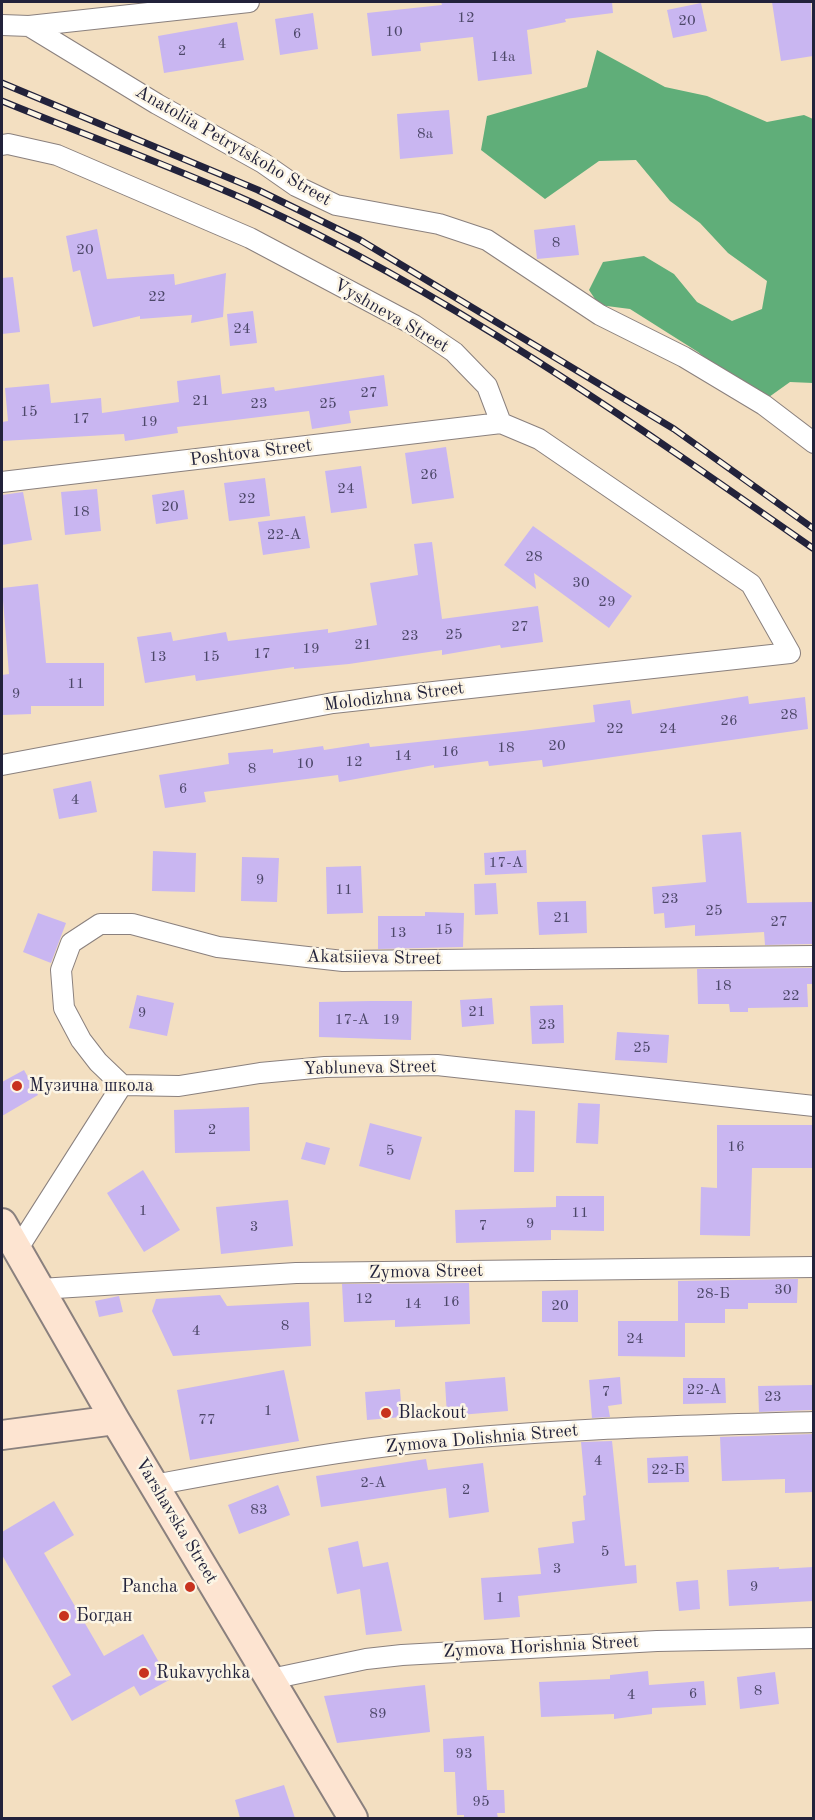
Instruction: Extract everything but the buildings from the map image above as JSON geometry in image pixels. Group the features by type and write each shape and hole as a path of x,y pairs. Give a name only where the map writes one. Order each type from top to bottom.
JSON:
{"street":[{"path":"29,26 249,2"},
{"name":"Anatoliia Petrytskoho Street","path":"2,25 29,26 157,104 263,163 296,186 326,201 380,215 439,224 487,240 600,315 684,357 764,405 813,443"},
{"name":"Vyshneva Street","path":"2,145 8,144 57,155 228,229 414,325 454,352 487,386 501,423"},
{"name":"Poshtova Street","path":"2,482 501,423"},
{"name":"Molodizhna Street","path":"2,765 333,703 790,653 751,584 539,439 501,423"},
{"name":"Akatsiieva Street","path":"122,1085 98,1062 81,1040 64,1008 61,970 71,944 100,924 132,924 218,947 343,961 813,956"},
{"name":"Yabluneva Street","path":"122,1085 179,1086 260,1073 325,1067 437,1065 813,1106"},
{"path":"17,1250 122,1085"},
{"name":"Varshavska Street","path":"2,1223 115,1419 353,1818"},
{"name":"Zymova Street","path":"40,1290 296,1273 813,1267"},
{"path":"2,1435 115,1419"},
{"name":"Zymova Dolishnia Street","path":"154,1485 286,1461 450,1440 629,1427 813,1422"},
{"name":"Zymova Horishnia Street","path":"271,1679 366,1659 402,1655 657,1641 813,1638"}],"green space":[{"path":"597,50 665,87 707,96 767,122 804,115 813,119 813,383 790,382 769,397 729,378 698,352 630,309 599,305 589,290 603,262 644,256 674,274 697,302 732,321 762,309 767,281 728,253 700,223 670,201 636,160 599,161 545,199 481,150 487,116 587,87"}],"railway":[{"path":"2,83 258,190 360,240 674,429 814,529"},
{"path":"2,101 222,189 327,239 399,278 471,320 610,409 814,549"}],"place":[{"name":"Музична школа","path":"17,1086"},
{"name":"Blackout","path":"386,1413"},
{"name":"Pancha","path":"190,1587"},
{"name":"Богдан","path":"64,1616"},
{"name":"Rukavychka","path":"144,1673"}]}
